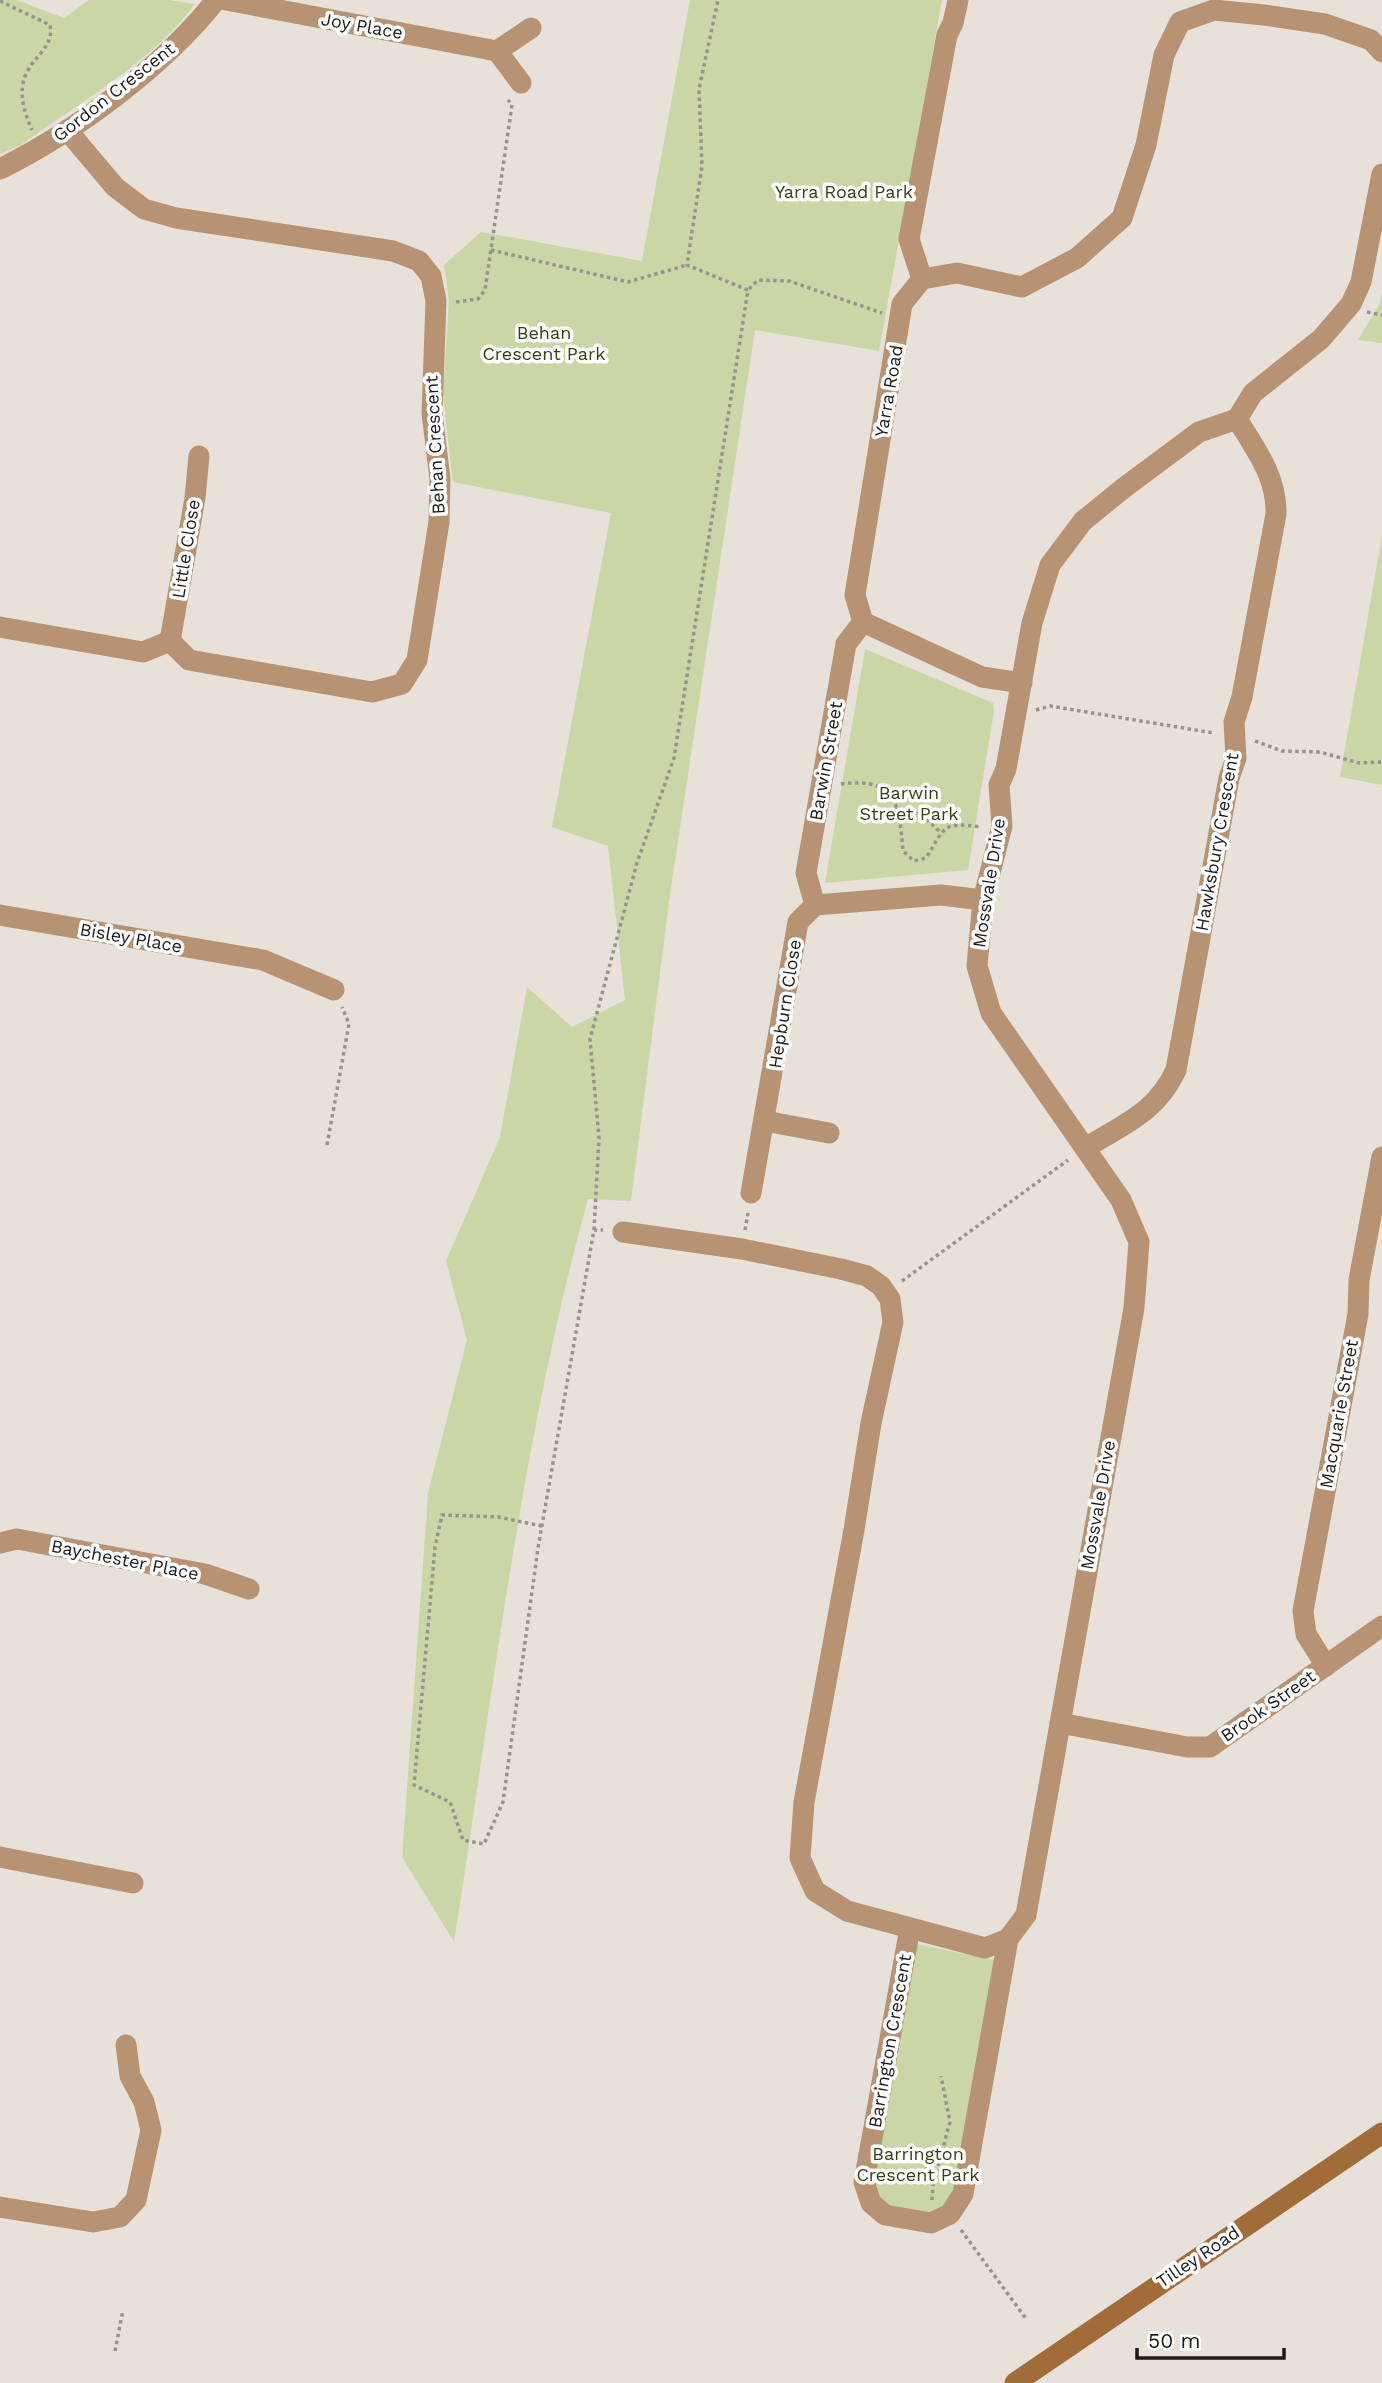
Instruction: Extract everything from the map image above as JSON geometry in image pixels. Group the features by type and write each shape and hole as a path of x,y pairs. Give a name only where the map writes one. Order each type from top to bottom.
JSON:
{"main road":[{"name":"Tilley Road","path":"1016,2383 1382,2133"}],"street":[{"name":"Gordon Crescent","path":"0,169 67,130 165,55 196,25 216,0"},
{"name":"Joy Place","path":"226,0 497,51"},
{"path":"958,0 953,23 947,35 909,239 922,279 957,273 1022,287 1077,258 1122,218 1146,145 1164,55 1180,22 1214,10 1325,24 1371,40 1382,52"},
{"path":"513,89 497,51 531,28"},
{"name":"Behan Crescent","path":"67,130 116,187 144,209 176,218 393,251 419,261 431,276 436,301 431,379 440,479 439,522 417,660 402,684 372,692 189,660 170,641"},
{"path":"1237,419 1253,393 1321,339 1351,304 1361,282 1382,174"},
{"name":"Yarra Road","path":"863,622 855,595 902,304 922,279"},
{"name":"Mossvale Drive","path":"1008,1939 1026,1915 1134,1308 1139,1242 1121,1200 991,1013 977,966 983,900 1002,826 999,785 1006,769 1032,622 1049,565 1083,521 1199,432 1237,419"},
{"name":"Hawksbury Crescent","path":"1085,1148 1152,1107 1167,1089 1176,1070 1229,778 1236,758 1234,722 1242,697 1276,514 1277,495 1270,474 1237,419"},
{"name":"Little Close","path":"170,641 195,498 199,456"},
{"path":"863,622 982,677 1022,683"},
{"name":"Barwin Street","path":"815,905 807,873 846,644 863,622"},
{"path":"0,627 143,652 170,641"},
{"path":"815,905 941,895 983,900"},
{"name":"Hepburn Close","path":"751,1193 798,922 815,905"},
{"name":"Bisley Place","path":"0,915 263,960 334,990"},
{"path":"765,1121 830,1133"},
{"name":"Macquarie Street","path":"1326,1666 1306,1634 1303,1611 1358,1314 1359,1280 1382,1157"},
{"path":"623,1232 742,1249 867,1276 881,1286 890,1299 893,1322 871,1423 850,1557 804,1802 800,1858 815,1891 847,1911 985,1948 1008,1939"},
{"name":"Baychester Place","path":"0,1543 17,1539 205,1574 249,1589"},
{"name":"Brook Street","path":"1060,1723 1187,1747 1210,1747 1382,1626"},
{"path":"0,1857 133,1883"},
{"name":"Barrington Crescent","path":"910,1928 864,2182 871,2203 885,2216 941,2219"},
{"path":"941,2219 963,2194 1008,1939"},
{"path":"0,2207 93,2222 120,2217 136,2200 151,2130 144,2102 130,2076 126,2045"}],"path":[{"path":"687,265 702,166 699,89 718,0"},
{"path":"0,1 50,24 48,37 27,61"},
{"path":"436,301 466,303 478,299 485,289 513,89"},
{"path":"21,115 37,138"},
{"path":"491,250 628,282 687,265 748,289"},
{"path":"542,1526 498,1517 442,1515 435,1547 414,1785 450,1802 463,1840 484,1844 503,1802 542,1526 594,1230 599,1138 590,1039 637,863 674,758 748,289 758,280 789,281 901,320"},
{"path":"1362,310 1382,315"},
{"path":"1027,713 1050,706 1215,733"},
{"path":"1247,737 1282,751 1320,752 1359,763 1382,762"},
{"path":"822,786 855,782 879,785 894,796 903,851 914,862 926,858 939,831 951,826 981,827"},
{"path":"873,814 898,808 913,810 939,831"},
{"path":"327,1145 349,1024 334,990"},
{"path":"901,1282 1085,1148"},
{"path":"742,1249 751,1193"},
{"path":"594,1230 623,1232"},
{"path":"941,2076 950,2122 933,2186 941,2219 1027,2320"},
{"path":"116,2351 123,2310"}],"green space":[{"path":"0,0 17,0 64,18 89,0 169,0 195,4 158,45 136,63 21,145 0,154"},
{"path":"690,0 942,0 879,351 755,330 670,894 631,1201 588,1199 565,1290 526,1475 454,1942 402,1857 428,1493 467,1340 446,1261 500,1137 527,987 572,1027 625,1000 608,846 552,827 611,513 453,482 443,396 449,300 444,265 481,232 642,261"},
{"path":"1382,292 1382,343 1358,340 1380,303"},
{"path":"1382,536 1382,785 1340,777"},
{"name":"Barwin Street Park","path":"865,649 993,703 994,711 968,870 825,883"},
{"name":"Barrington Crescent Park","path":"916,1944 995,1960 954,2195 943,2210 931,2213 889,2206 878,2198 873,2183"}],"park label":[{"name":"Yarra Road Park","path":"844,192"},
{"name":"Behan Crescent Park","path":"544,343"}]}
